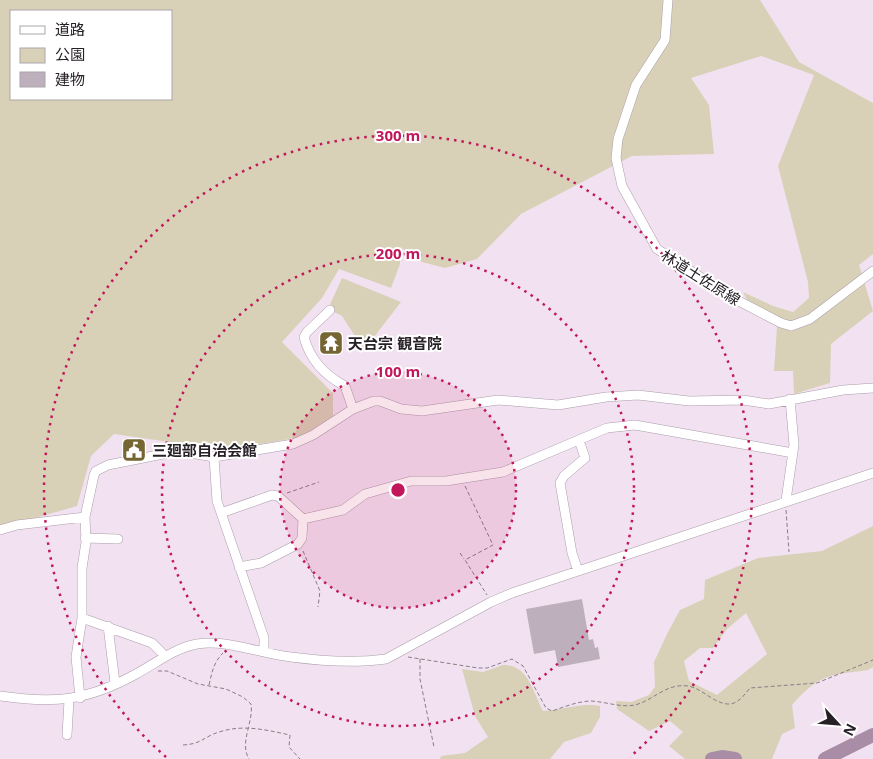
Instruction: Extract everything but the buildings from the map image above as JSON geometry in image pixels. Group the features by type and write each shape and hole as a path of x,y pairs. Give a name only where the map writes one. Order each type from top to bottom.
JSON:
{"street":[{"name":"林道土佐原線","path":"668,0 665,40 636,85 618,139 616,158 622,186 657,249 733,298 781,323 791,326 810,319 873,271"},
{"path":"330,310 304,337 310,355 329,377 345,386 353,409"},
{"path":"80,698 76,657 82,618 82,568 86,538 85,517 94,475 102,467 178,451 214,458 293,444 313,435 353,409 374,401 380,401 401,409 422,411 498,400 558,405 606,397 638,395 689,401 743,400 770,404 843,390 873,388"},
{"path":"786,500 793,453 790,400"},
{"path":"303,519 343,510 365,494 411,481 462,479 503,472 607,428 635,425 793,453"},
{"path":"578,571 570,544 560,484 564,476 586,458 579,440"},
{"path":"214,458 217,501 264,638 264,652"},
{"path":"0,696 21,699 69,700 80,698 134,675 165,656 197,644 231,646 291,657 370,661 394,656 492,602 786,500 873,473"},
{"path":"222,513 263,497 278,496 303,519"},
{"path":"0,530 18,525 85,517"},
{"path":"239,567 261,563 298,544 302,538 303,519"},
{"path":"86,538 118,539"},
{"path":"82,618 152,643 165,656"},
{"path":"108,626 115,683"},
{"path":"67,735 69,700"}],"path":[{"path":"462,479 493,545 465,560"},
{"path":"278,496 320,482"},
{"path":"786,500 789,552"},
{"path":"298,544 318,584 320,591 318,606"},
{"path":"460,553 492,602"},
{"path":"209,685 217,659 231,646"},
{"path":"394,656 478,668 487,668 512,659 524,666 546,708 552,711 589,701 631,705 642,703 666,688 676,686 689,686 724,704 732,704 739,701 750,688 817,683 873,660"},
{"path":"420,659 420,679 434,747"},
{"path":"157,671 167,671 198,684 232,691 251,704 246,754 249,759"},
{"path":"183,745 200,743 212,735 248,727 290,735 289,748 300,759"}],"green space":[{"path":"0,0 760,0 799,62 873,103 873,254 859,265 873,311 831,344 830,383 794,394 793,371 774,371 777,327 784,322 747,300 743,292 773,306 793,312 809,298 808,282 778,166 814,75 761,56 691,78 709,105 714,154 632,156 521,214 477,259 445,268 422,262 400,247 400,264 391,288 339,269 322,298 282,342 333,393 333,416 301,437 225,450 114,434 91,456 77,506 0,528"},
{"path":"342,278 401,302 364,350 342,316 328,309"},
{"path":"873,526 873,667 868,670 844,673 826,678 810,687 801,695 792,705 795,728 782,734 772,759 738,759 736,755 729,753 723,759 685,759 669,746 683,732 670,721 649,731 617,709 616,701 631,702 649,695 655,687 654,662 668,632 680,610 704,599 705,580 758,558 822,551","holes":["746,613 767,654 717,695 689,681 684,661 700,648 713,648 727,629"]},
{"path":"503,665 518,669 524,674 533,688 543,711 580,706 600,706 600,717 591,733 564,742 550,759 440,759 441,756 465,753 488,737 475,716 462,669 483,672"}],"waterway":[{"path":"825,759 873,735"},
{"path":"712,759 722,757 735,759"}],"place":[{"name":"天台宗 観音院","path":"331,343"},
{"name":"三廻部自治会館","path":"134,450"}]}
